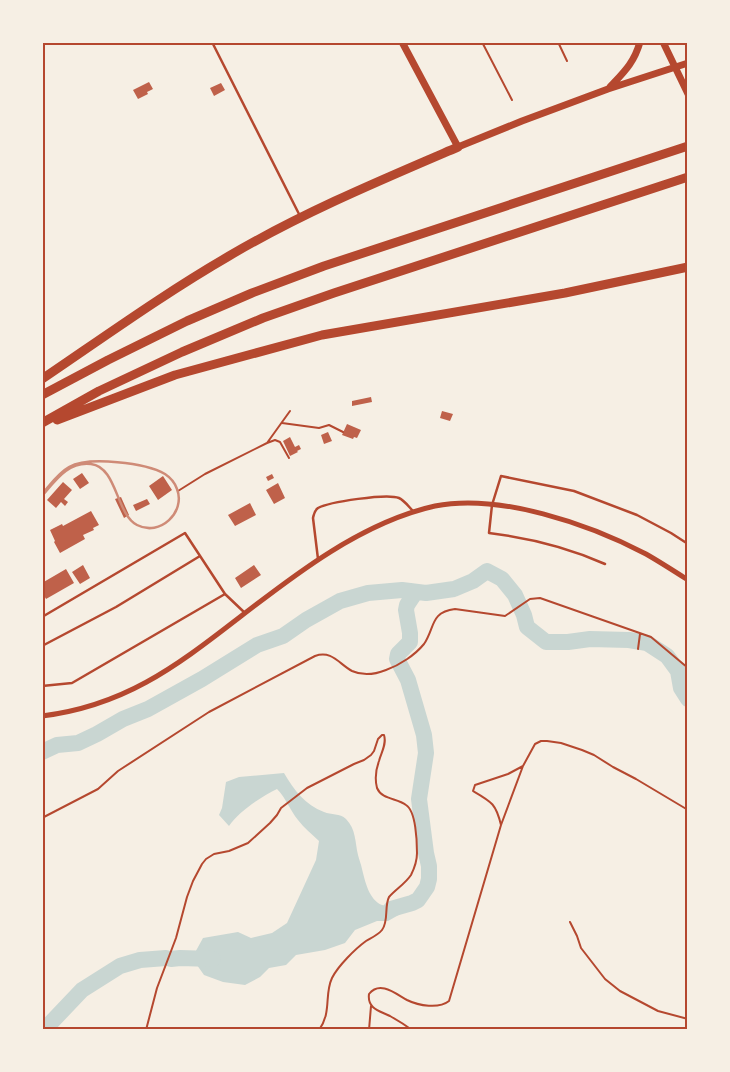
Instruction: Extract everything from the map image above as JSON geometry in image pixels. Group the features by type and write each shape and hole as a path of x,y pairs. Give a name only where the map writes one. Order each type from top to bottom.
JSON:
{"highway":[{"path":"42,395 187,321 252,293 324,266 688,146"},
{"path":"42,379 176,289 230,256 301,217 458,147"},
{"path":"42,424 99,391 263,318 334,292 688,176"},
{"path":"42,424 175,375 322,335 565,293 688,267"}],"main road":[{"path":"402,42 458,147 608,89 688,64"},
{"path":"608,89 629,67 640,42"},
{"path":"663,42 688,94"}],"street":[{"path":"42,716 83,709 139,687 178,664 318,561 391,520 436,506 470,503 539,513 618,540 646,554 688,580"}],"lane":[{"path":"212,42 301,217"},
{"path":"605,564 542,541 489,533 492,505 501,476 574,491 637,515 688,544"},
{"path":"318,561 313,518 317,509 355,499 380,496 399,498 414,512"},
{"path":"42,617 185,533 225,594 245,613"},
{"path":"42,646 116,607 200,556"},
{"path":"42,686 72,683 225,594"}],"path":[{"path":"482,42 512,100"},
{"path":"558,42 566,61"},
{"path":"267,443 290,411"},
{"path":"282,422 319,428 329,425 343,432"},
{"path":"178,491 204,474 275,440 280,442 289,458"},
{"path":"42,818 98,789 118,771 209,712 315,656 326,655 358,673 372,674 392,668 422,646 436,618 444,612 456,610 505,616 532,598 540,598 656,640 688,668"},
{"path":"638,649 641,633"},
{"path":"146,1030 157,988 176,938 187,897 198,870 206,859 248,843 270,824 281,808 300,793 371,755 378,739 382,735 386,741 378,762 376,785 384,796 409,806 414,818 417,854 410,875 389,897 382,930 361,945 334,975 328,988 326,1015 319,1030"},
{"path":"412,1030 374,1009 368,998 369,994 374,989 380,988 418,1004 441,1005 449,1000 501,825 523,766 532,748 538,742 561,743 594,755 688,810"},
{"path":"501,825 497,810 492,803 473,791 475,785 508,774 523,766"},
{"path":"570,922 581,948 605,979 620,991 658,1011 688,1019"},
{"path":"369,1030 372,1006"}],"shaded area":[{"path":"284,773 296,791 311,805 324,812 341,816 349,823 353,831 366,884 374,899 386,906 412,903 411,908 388,921 377,921 355,930 345,943 325,950 296,955 286,965 269,968 260,977 245,985 223,982 204,975 192,958 203,938 238,932 251,938 272,933 287,923 316,860 319,841 300,823 277,789 238,815 229,826 219,815 226,782 239,777"}],"building":[{"path":"149,82 153,89 138,99 133,90"},
{"path":"221,83 225,90 214,96 210,88"},
{"path":"371,397 372,402 352,406 352,401"},
{"path":"442,411 453,414 450,421 440,418"},
{"path":"347,424 361,430 357,438 354,437 353,439 342,435"},
{"path":"328,432 332,441 324,444 321,435"},
{"path":"290,437 295,447 299,445 301,449 290,456 283,441"},
{"path":"82,473 89,483 80,489 73,479"},
{"path":"272,474 274,478 268,481 266,477"},
{"path":"163,476 172,490 158,500 149,486"},
{"path":"63,482 72,490 64,499 68,502 65,506 61,502 56,508 47,500"},
{"path":"278,483 285,498 274,504 266,490"},
{"path":"121,497 129,515 124,518 115,499"},
{"path":"147,499 150,504 136,511 133,505"},
{"path":"250,503 256,515 235,526 228,515"},
{"path":"91,511 99,525 93,528 94,530 83,535 85,539 60,553 50,530 62,524 63,526"},
{"path":"83,565 90,578 80,584 72,572"},
{"path":"254,565 261,575 241,588 235,578"},
{"path":"66,569 74,583 46,599 42,592 42,583"}],"waterway":[{"path":"42,752 57,745 78,743 123,719 148,709 257,645 283,636 306,620 340,601 368,593 402,590 426,593 454,589 473,581 487,571 502,579 515,595 527,627 546,642 590,639 629,640 647,643 667,656 678,671 681,688 688,699"},
{"path":"391,909 418,900 427,887 429,879 429,866 419,799 426,753 424,735 408,680 397,659 398,654 410,642 406,610 413,596 411,591"},
{"path":"44,1030 82,990 120,966 140,960 166,958"},
{"path":"171,959 213,959"}],"railway":[{"path":"42,494 58,476 69,467 78,464 103,461 132,464 165,474 175,485 179,498 174,514 162,525 154,528 137,525 125,511 106,473 100,467 91,464 83,464 69,469 57,478 42,496"}]}
